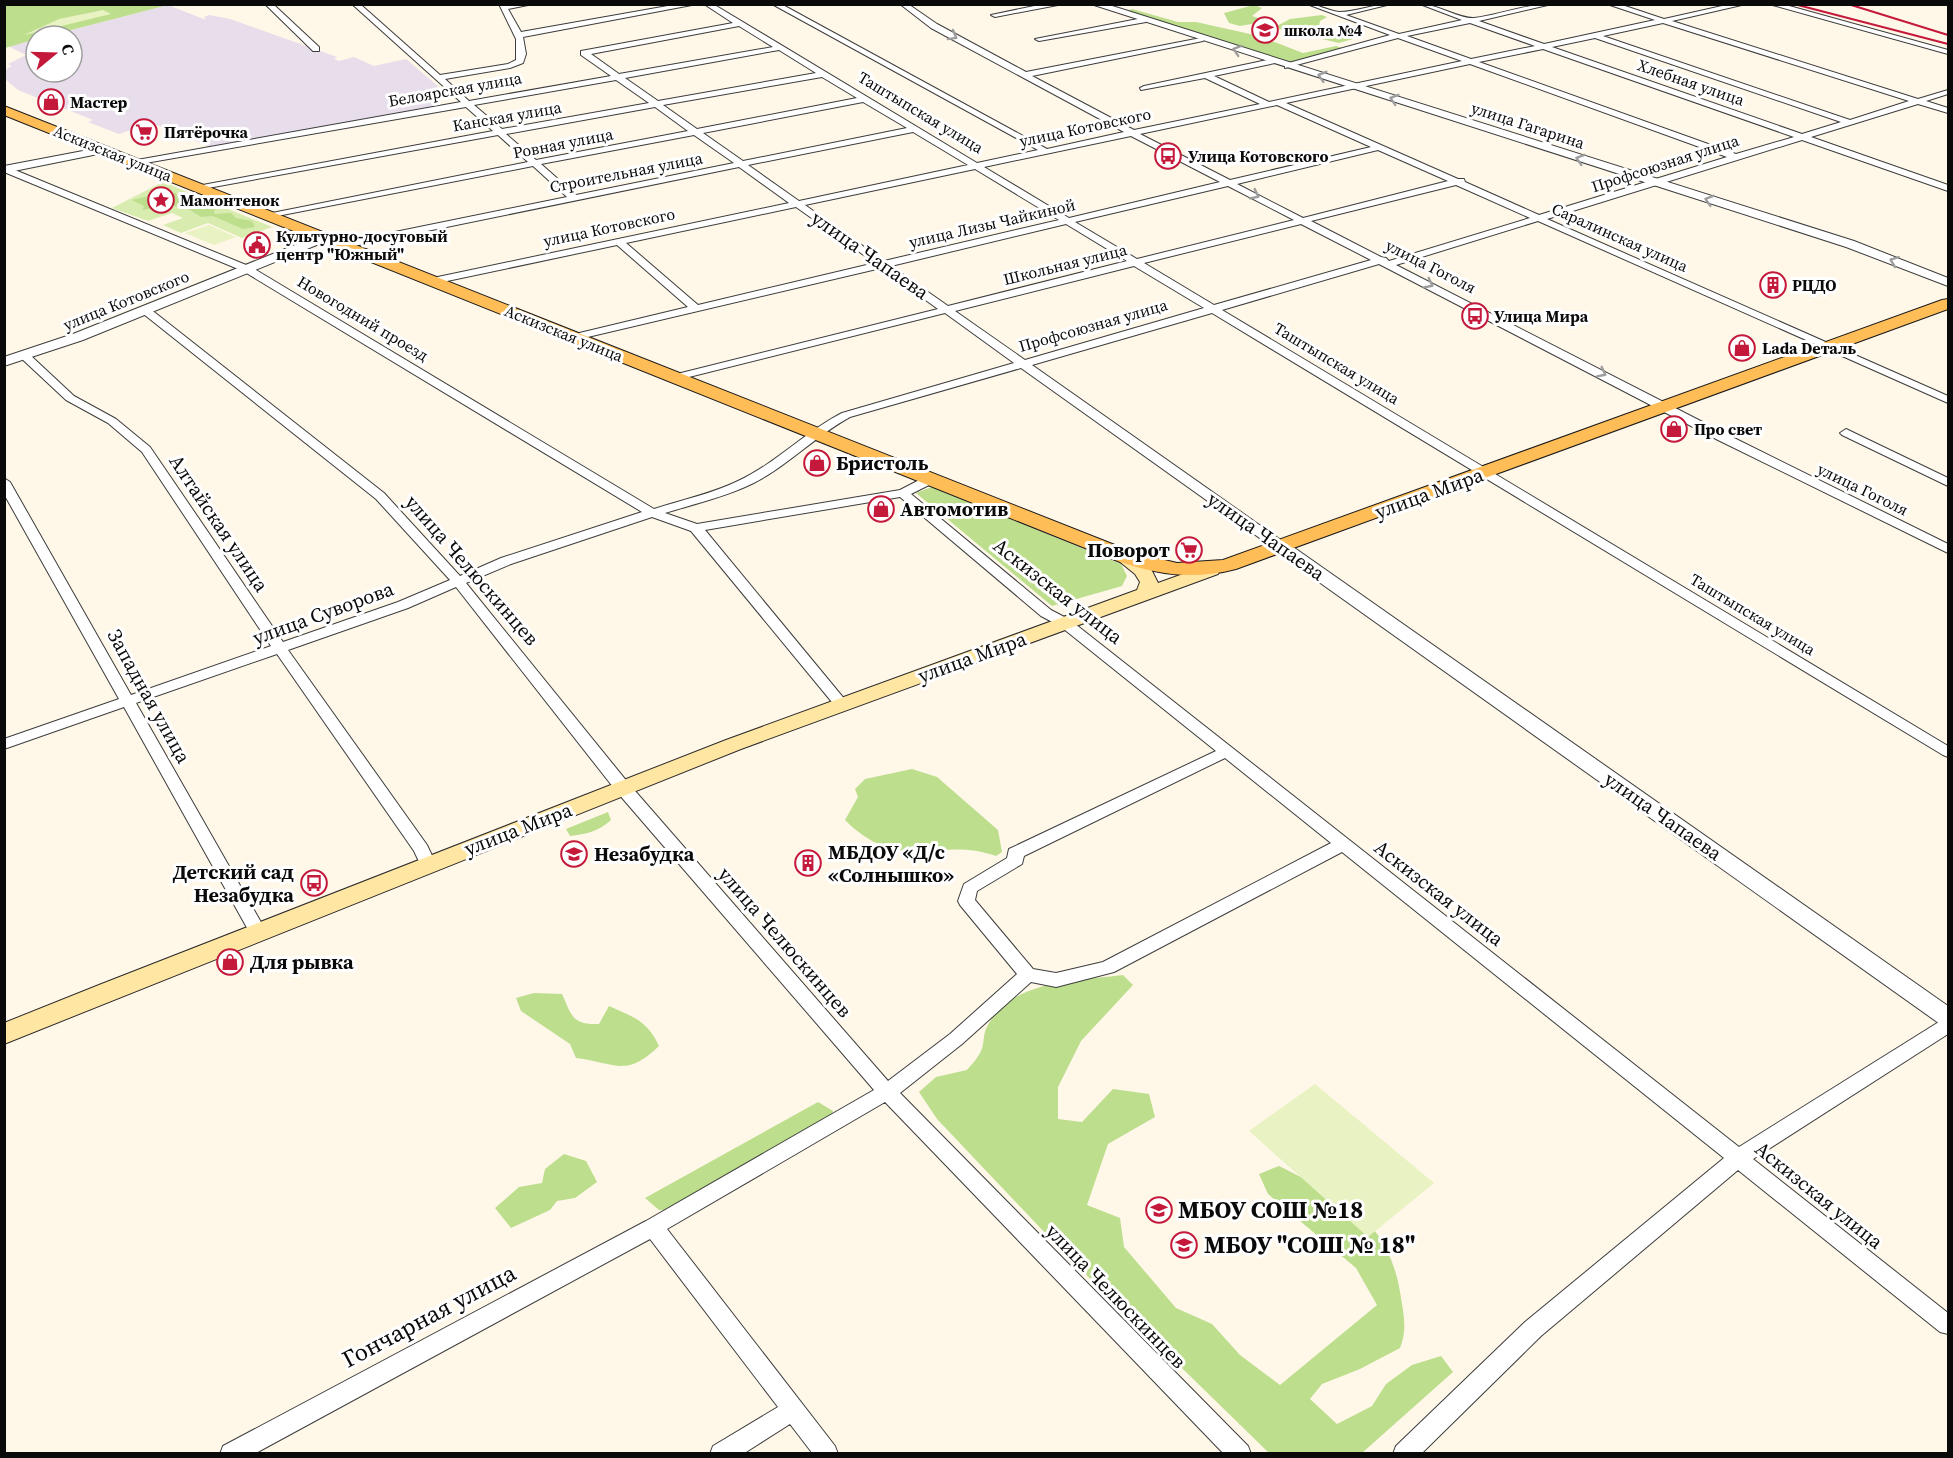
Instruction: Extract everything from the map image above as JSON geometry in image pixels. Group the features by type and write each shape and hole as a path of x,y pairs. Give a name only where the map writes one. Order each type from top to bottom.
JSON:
{"main road":[{"name":"Аскизская улица","path":"4,110 1095,543 1124,557 1173,570 1211,570"},
{"name":"улица Мира","path":"4,1034 257,931 841,704 1483,474 1948,304"},
{"path":"1124,557 1143,571 1149,582 1145,594"}],"street":[{"path":"268,4 316,49"},
{"path":"355,4 574,198"},
{"path":"439,78 510,66 520,61 522,55 519,35 503,6 530,4"},
{"path":"519,35 694,4"},
{"name":"Таштыпская улица","path":"707,4 1483,474 1948,752"},
{"path":"775,4 1047,152"},
{"name":"улица Гоголя","path":"903,4 934,26 1134,134 1948,549"},
{"path":"995,15 1060,4"},
{"name":"улица Гагарина","path":"1095,4 1850,244 1948,282"},
{"path":"1310,4 1735,157"},
{"path":"1338,14 1388,4"},
{"name":"Хлебная улица","path":"1423,4 1948,188"},
{"path":"1288,66 1311,57 1396,36 1549,4"},
{"path":"1610,4 1948,111"},
{"name":"улица Котовского","path":"433,281 1743,4"},
{"path":"1772,4 1948,52"},
{"path":"1039,39 1143,20"},
{"name":"улица Чапаева","path":"739,24 584,53 1948,1018"},
{"path":"1597,36 1852,123"},
{"path":"1024,75 1203,39"},
{"name":"Белоярская улица","path":"137,163 779,48"},
{"path":"1144,88 1272,61"},
{"name":"Канская улица","path":"197,187 823,74"},
{"name":"Саралинская улица","path":"1206,75 1461,182 1948,400"},
{"name":"Профсоюзная улица","path":"816,434 846,415 1211,308 1542,219 1735,157 1948,93"},
{"name":"Ровная улица","path":"267,215 865,99"},
{"name":"Строительная улица","path":"344,245 914,129"},
{"name":"улица Лизы Чайкиной","path":"575,337 1381,147"},
{"path":"6,170 104,150"},
{"name":"Новогодний проезд","path":"6,170 247,270 652,513"},
{"name":"Школьная улица","path":"676,377 1461,182"},
{"name":"улица Котовского","path":"4,362 145,310 325,237"},
{"path":"619,242 695,308"},
{"name":"улица Челюскинцев","path":"145,310 380,496 458,581 622,788 887,1092 1240,1454"},
{"name":"Алтайская улица","path":"24,356 70,398 112,421 146,450 281,650 421,849 428,864"},
{"path":"1846,433 1948,482"},
{"name":"улица Суворова","path":"4,744 281,650 403,605 506,561 742,484 816,434"},
{"path":"652,513 696,528 903,494 931,479"},
{"name":"Западная улица","path":"4,482 257,931"},
{"name":"Аскизская улица","path":"903,494 1046,613 1065,623 1948,1325"},
{"path":"696,528 841,704"},
{"path":"1226,752 1015,853 1016,860 1010,865 970,888 966,901 1028,975 1056,981 1108,967 1343,844"},
{"name":"Гончарная улица","path":"231,1454 653,1227 887,1092 956,1039 1028,975"},
{"path":"1404,1454 1533,1329 1738,1158 1948,1025"},
{"path":"653,1227 827,1454"},
{"path":"721,1454 793,1410"}],"shaded area":[{"path":"168,5 206,20 204,17 209,15 230,19 337,57 334,59 339,61 354,57 374,66 406,59 439,87 425,90 439,106 210,147 152,123 119,134 88,122 93,120 18,90 5,79 5,70 12,66 8,64 24,56 24,84 84,84 84,27"},
{"path":"24,42 24,54 10,47"}],"green space":[{"path":"4,5 168,5 84,27 84,24 24,24 24,42 5,48"},
{"path":"1254,5 1262,8 1252,16 1265,20 1263,22 1240,26 1229,23 1224,13"},
{"path":"1132,9 1178,22 1196,22 1259,36 1303,53 1336,46 1342,48 1288,64 1125,12"},
{"path":"103,10 111,14 70,24 48,24 59,19"},
{"path":"1322,15 1327,17 1320,21 1319,26 1353,39 1339,43 1279,29 1277,26 1290,19"},
{"path":"163,182 272,227 242,238 208,223 181,233 163,225 183,218 172,213 148,221 112,208"},
{"path":"151,190 176,193 179,201 206,204 201,208 215,208 214,214 231,213 236,218 252,221 255,227 243,229 213,216 201,217 184,206 142,210 144,206 132,200 153,195"},
{"path":"209,225 236,237 214,245 185,233"},
{"path":"932,487 1121,564 1127,576 1122,586 1052,606 916,493"},
{"path":"912,769 937,777 998,830 1002,852 996,856 956,849 902,850 884,846 865,837 845,820 858,797 855,789 865,779"},
{"path":"608,812 611,820 597,830 570,836 566,829"},
{"path":"1123,975 1133,985 1081,1041 1058,1087 1058,1119 1082,1122 1113,1089 1149,1094 1155,1117 1108,1144 1087,1205 1120,1218 1124,1247 1176,1308 1212,1324 1240,1355 1280,1385 1377,1305 1356,1268 1268,1194 1259,1174 1279,1166 1324,1190 1360,1215 1375,1231 1395,1271 1404,1317 1402,1342 1400,1348 1360,1369 1322,1384 1310,1399 1337,1424 1372,1406 1386,1384 1412,1365 1441,1356 1453,1372 1362,1453 1269,1453 1066,1255 937,1119 919,1092 936,1077 967,1070 981,1051 986,1029 997,1013 1011,1000 1046,986"},
{"path":"534,993 562,994 574,1018 583,1023 599,1024 609,1006 644,1025 650,1030 659,1046 648,1056 629,1065 611,1065 576,1058 570,1044 521,1011 516,998"},
{"path":"1315,1084 1434,1183 1368,1237 1249,1131"},
{"path":"818,1102 833,1111 828,1123 673,1211 659,1210 645,1198"},
{"path":"564,1154 586,1161 597,1182 575,1198 557,1201 550,1210 511,1228 495,1208 519,1187 542,1183 545,1169"}],"railway":[{"path":"1794,4 1948,44"},
{"path":"1848,4 1948,35"}],"place":[{"name":"школа №4","path":"1265,30"},
{"name":"Мастер","path":"51,102"},
{"name":"Пятёрочка","path":"144,132"},
{"name":"Улица Котовского","path":"1168,156"},
{"name":"Мамонтенок","path":"161,200"},
{"name":"Культурно-досуговый центр \"Южный\"","path":"257,245"},
{"name":"РЦДО","path":"1773,285"},
{"name":"Улица Мира","path":"1475,316"},
{"name":"Lada Dеталь","path":"1742,348"},
{"name":"Про свет","path":"1674,429"},
{"name":"Бристоль","path":"817,463"},
{"name":"Автомотив","path":"881,509"},
{"name":"Поворот","path":"1189,550"},
{"name":"Незабудка","path":"574,854"},
{"name":"МБДОУ «Д/с «Солнышко»","path":"808,863"},
{"name":"Детский сад Незабудка","path":"314,883"},
{"name":"Для рывка","path":"230,962"},
{"name":"МБОУ СОШ №18","path":"1159,1210"},
{"name":"МБОУ \"СОШ № 18\"","path":"1184,1245"}]}
